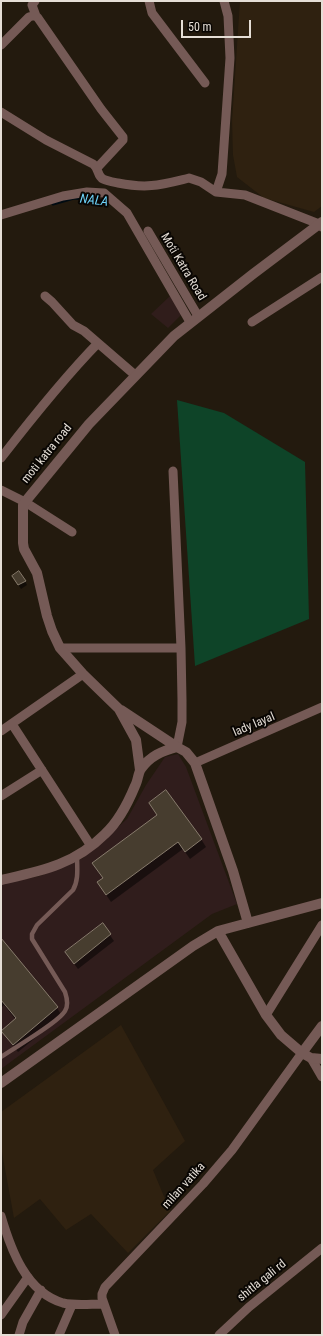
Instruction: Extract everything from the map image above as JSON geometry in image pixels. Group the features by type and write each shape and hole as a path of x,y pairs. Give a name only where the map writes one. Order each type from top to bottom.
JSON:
{"street":[{"path":"35,1 32,5 36,16 101,109 123,137 123,140 97,168"},
{"path":"149,1 152,13 205,83"},
{"path":"216,192 222,174 230,58 228,16 224,1"},
{"path":"1,45 29,17 36,16"},
{"path":"1,112 46,140 93,164 97,168 99,176 109,181 150,187 189,178 201,182 216,192 245,195 321,225"},
{"path":"104,193 109,181"},
{"path":"1,215 63,196 87,192 104,193 127,213 190,322"},
{"name":"moti katra road","path":"140,770 136,740 119,709 83,674 60,648 52,632 37,573 24,549 22,527 23,505 88,424 174,336 190,322 321,225"},
{"name":"Moti Katra Road","path":"148,231 198,316"},
{"path":"252,322 322,278"},
{"path":"45,296 73,325 84,330 135,375"},
{"path":"1,458 73,369 98,343"},
{"path":"173,471 181,648 182,722 177,747"},
{"path":"1,490 25,502 72,532"},
{"path":"60,648 181,648"},
{"path":"1,731 83,674"},
{"name":"lady layal","path":"195,763 322,707"},
{"path":"119,709 186,752 195,763 233,871 248,923"},
{"path":"12,724 91,846"},
{"path":"1,880 48,869 77,856 91,846 105,834 117,819 131,796 140,770 158,753 177,747"},
{"path":"1,796 42,770"},
{"path":"1,1083 193,946 218,931 322,904"},
{"path":"266,1015 322,925"},
{"path":"218,931 266,1015 281,1035 307,1056 322,1077"},
{"path":"307,1056 322,1026"},
{"path":"307,1056 322,1059"},
{"name":"milan vatika","path":"115,1335 104,1304 102,1294 105,1287 203,1184 307,1056"},
{"path":"1,1216 13,1253 28,1277 41,1290 51,1298 72,1305 104,1304"},
{"name":"shitla gali rd","path":"219,1335 249,1306 322,1248"},
{"path":"1,1315 28,1277"},
{"path":"19,1335 23,1322 41,1290"},
{"path":"59,1335 72,1305"}],"lane":[{"path":"1,1057 58,1019 66,1010 67,997 65,992 32,938 32,934 36,925 76,886 77,856"}],"shaded area":[{"path":"240,1 322,1 322,206 314,212 264,198 237,177 233,155 232,121"},
{"path":"170,296 183,313 168,328 151,314"},
{"path":"178,754 186,767 237,904 212,914 1,1069 1,884 40,876 83,858 127,819 146,785 165,757"},
{"path":"121,1025 185,1141 153,1170 170,1211 128,1253 91,1214 66,1230 40,1199 14,1218 1,1147 1,1112"}],"green space":[{"path":"177,400 224,413 305,462 309,619 195,666"}],"building":[{"path":"19,571 26,581 18,585 12,576"},
{"path":"166,790 202,839 185,852 178,842 106,895 97,882 103,878 92,863 157,815 149,803"},
{"path":"103,923 111,934 74,964 65,952"},
{"path":"1,938 58,1007 13,1045 1,1031 16,1018 1,1000"}],"waterway":[{"name":"NALA","path":"53,204 74,198 110,202"}]}
